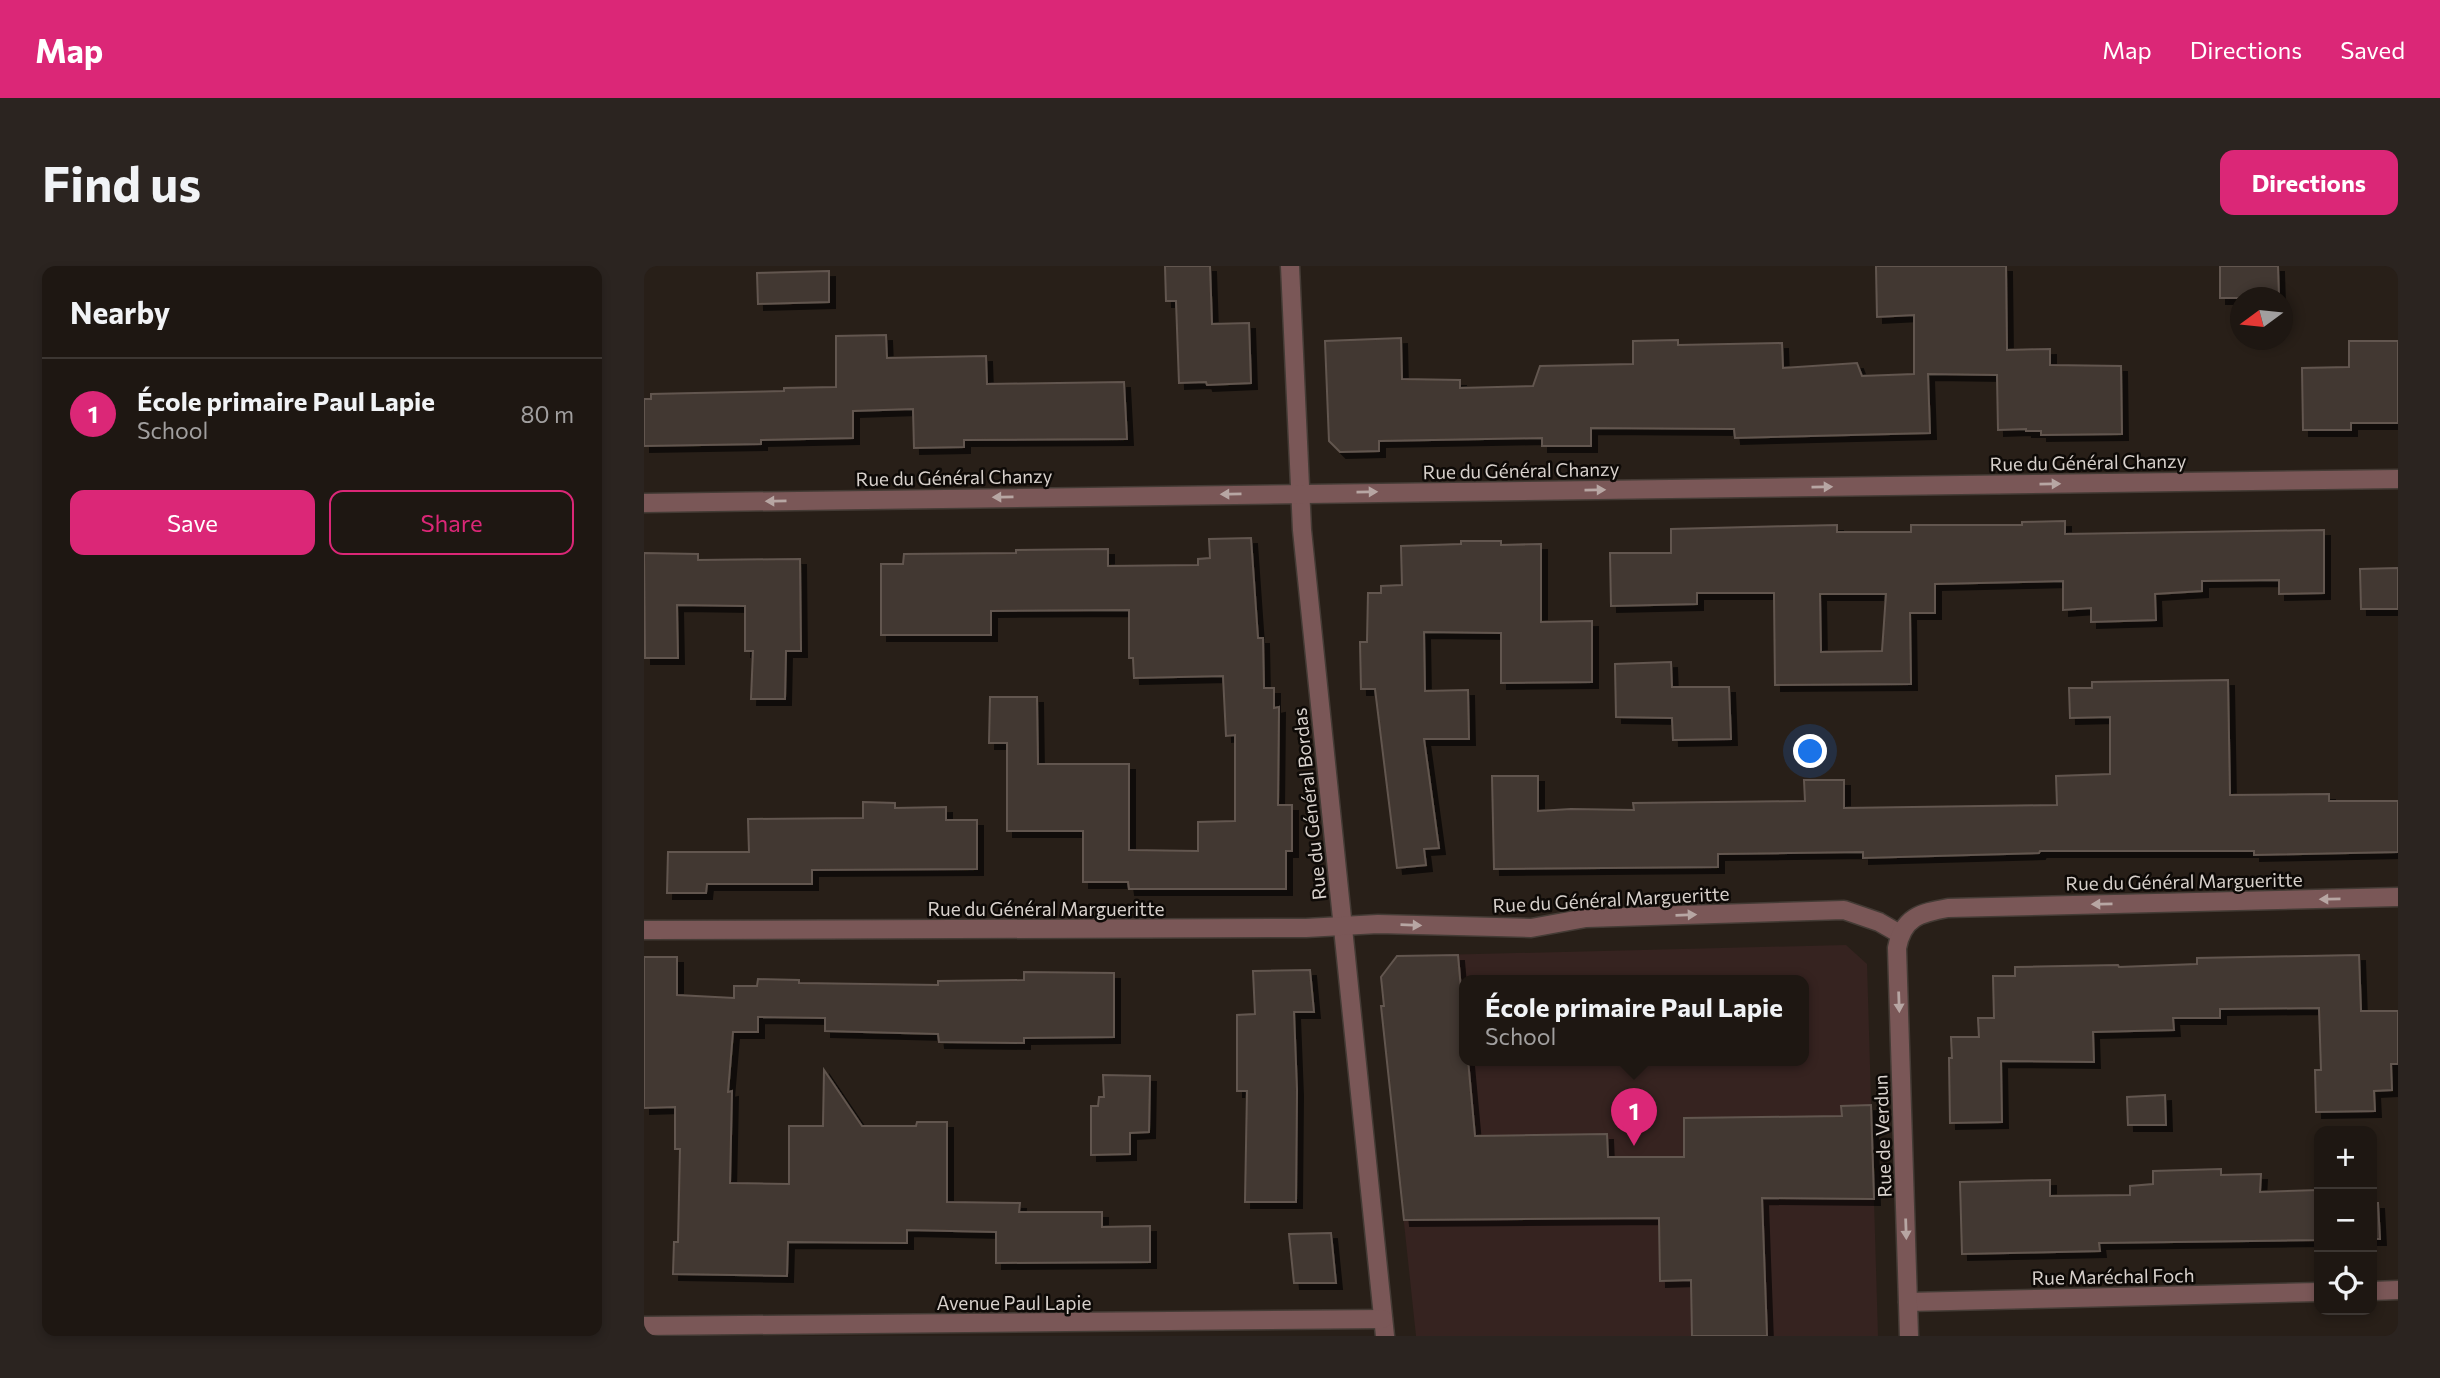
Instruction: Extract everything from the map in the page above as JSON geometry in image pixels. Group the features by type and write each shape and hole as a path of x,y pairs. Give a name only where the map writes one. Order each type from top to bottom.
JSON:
{"street":[{"name":"Rue du Général Bordas","path":"1290,266 1299,493 1384,1327"},
{"name":"Rue du Général Chanzy","path":"644,503 2398,480"},
{"name":"Rue du Général Margueritte","path":"644,930 1306,928 1378,924 1531,928 1586,918 1844,910 1879,922 1900,934 1908,922 1924,912 1948,908 2398,897"},
{"name":"Rue de Verdun","path":"1900,934 1897,948 1909,1336"},
{"path":"2377,1291 2398,1290"},
{"name":"Rue Maréchal Foch","path":"1908,1301 2314,1292"},
{"name":"Avenue Paul Lapie","path":"644,1326 1384,1327"}],"shaded area":[{"path":"1846,945 1867,964 1878,1336 1416,1336 1381,1006 1384,1006 1381,977 1397,956"}],"building":[{"path":"1165,266 1210,266 1212,324 1249,323 1251,383 1179,383 1176,301 1166,301"},
{"path":"1876,266 2006,266 2007,350 2050,349 2050,365 2121,366 2122,434 2041,435 2041,431 2026,429 1998,430 1997,375 1928,374 1930,433 1735,438 1734,429 1591,428 1591,446 1542,446 1542,438 1379,441 1379,451 1340,452 1329,441 1325,341 1401,338 1402,379 1460,380 1460,388 1533,386 1540,366 1633,364 1633,341 1678,340 1678,345 1782,343 1783,368 1857,363 1862,376 1914,374 1914,315 1877,317"},
{"path":"2220,266 2278,266 2279,287 2230,287 2230,298 2220,298"},
{"path":"829,271 829,302 758,304 757,273"},
{"path":"886,335 887,358 986,356 987,384 1124,382 1127,439 964,440 964,447 914,448 913,409 853,411 853,438 761,440 761,444 644,446 644,399 651,399 651,394 836,387 836,336"},
{"path":"2349,341 2398,341 2398,423 2351,423 2351,430 2303,430 2302,368 2349,367"},
{"path":"2065,521 2065,534 2324,530 2324,593 2279,594 2279,580 2202,581 2202,591 2155,594 2156,620 2091,622 2091,608 2063,610 2063,581 1935,584 1935,613 1910,613 1911,684 1775,685 1774,593 1697,593 1697,604 1611,606 1610,553 1671,553 1671,529 1837,525 1837,532 1911,532 1911,525 2022,525 2022,522","holes":["1820,594 1886,594 1882,651 1821,652"]},
{"path":"1251,538 1258,638 1263,638 1264,688 1274,688 1274,708 1279,707 1278,805 1292,805 1292,851 1286,851 1286,889 1129,889 1128,882 1083,882 1083,831 1007,831 1007,743 989,743 990,697 1037,697 1038,764 1129,764 1129,850 1198,851 1198,822 1235,821 1235,735 1226,736 1223,676 1134,678 1133,658 1129,658 1129,610 991,611 991,635 881,635 881,564 903,564 904,554 1108,549 1108,566 1198,565 1198,559 1210,558 1209,539"},
{"path":"1461,541 1501,541 1501,545 1541,544 1541,622 1592,621 1592,682 1501,683 1501,633 1424,632 1425,691 1468,690 1469,739 1424,739 1439,848 1424,849 1426,865 1397,868 1375,689 1361,689 1360,642 1367,642 1368,593 1381,593 1381,586 1402,585 1401,546 1461,544"},
{"path":"644,553 698,554 698,560 800,559 801,651 786,651 785,699 751,699 753,651 745,651 745,606 677,605 678,658 645,658"},
{"path":"2398,568 2398,609 2361,609 2360,569"},
{"path":"1671,662 1672,687 1729,687 1731,739 1673,740 1672,718 1616,717 1615,664"},
{"path":"2228,680 2230,795 2329,794 2329,801 2398,801 2398,852 2254,855 2254,851 2040,851 1863,858 1863,852 1718,854 1718,867 1494,869 1492,776 1538,776 1538,811 1634,810 1633,803 1805,801 1804,780 1844,780 1844,808 2057,805 2056,776 2110,774 2110,717 2070,718 2069,688 2092,688 2092,682"},
{"path":"863,802 895,803 895,808 946,807 946,820 977,820 977,869 812,870 812,884 707,884 706,893 667,893 668,852 749,852 748,819 863,818"},
{"path":"1458,955 1459,1066 1469,1066 1475,1136 1607,1134 1608,1157 1684,1157 1684,1118 1842,1116 1841,1106 1871,1105 1874,1199 1762,1198 1767,1336 1692,1336 1691,1280 1660,1281 1659,1218 1404,1220 1381,1006 1384,1006 1381,977 1397,956"},
{"path":"2359,955 2361,1011 2398,1011 2398,1064 2391,1064 2392,1090 2374,1091 2375,1111 2316,1112 2315,1070 2321,1070 2319,1008 2220,1009 2220,1018 2173,1018 2174,1030 2093,1032 2094,1062 2001,1061 2002,1122 1950,1123 1951,1037 1979,1037 1978,1018 1994,1018 1993,976 2015,976 2015,967 2119,967 2197,964 2197,958"},
{"path":"644,957 677,957 677,995 734,998 734,986 757,986 758,979 799,980 799,983 938,985 938,981 1024,980 1024,972 1114,973 1114,1037 1024,1038 1024,1043 939,1042 938,1034 825,1031 825,1018 758,1017 758,1032 733,1032 728,1092 732,1091 730,1183 789,1184 789,1126 823,1126 824,1070 862,1126 916,1126 917,1122 947,1122 947,1202 1020,1203 1019,1212 1102,1212 1102,1227 1150,1226 1150,1262 996,1263 996,1232 907,1230 907,1243 788,1242 787,1276 673,1274 674,1242 678,1242 680,1149 675,1149 675,1107 644,1108"},
{"path":"1310,970 1314,1012 1294,1012 1297,1090 1296,1202 1245,1202 1247,1091 1237,1091 1237,1015 1255,1014 1253,971"},
{"path":"1103,1075 1150,1076 1149,1132 1130,1133 1130,1154 1091,1155 1091,1106 1098,1106 1099,1097 1104,1097"},
{"path":"2165,1095 2166,1125 2128,1125 2127,1097"},
{"path":"2221,1169 2221,1175 2261,1174 2260,1192 2314,1190 2314,1240 2099,1243 2100,1251 1962,1254 1960,1182 2050,1180 2050,1196 2130,1195 2130,1186 2153,1184 2153,1171"},
{"path":"2377,1203 2378,1203 2380,1239 2377,1239"},
{"path":"1331,1233 1336,1283 1294,1283 1289,1234"}],"place":[{"name":"École primaire Paul Lapie","path":"1634,1146"}]}
